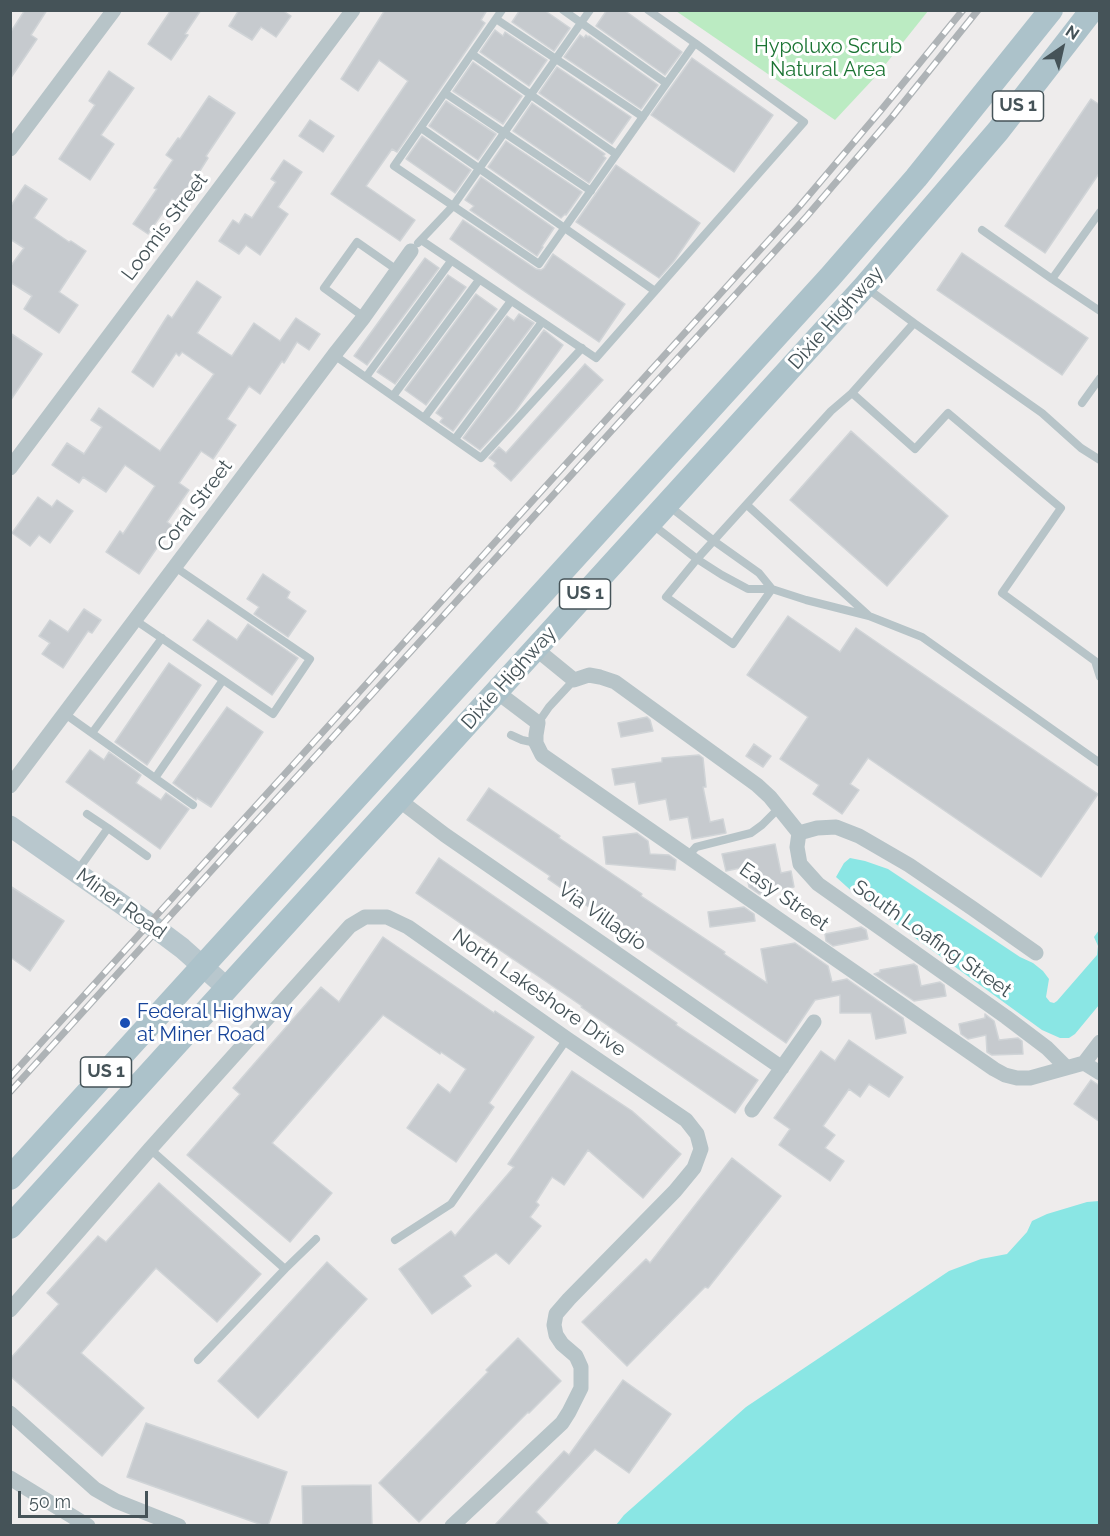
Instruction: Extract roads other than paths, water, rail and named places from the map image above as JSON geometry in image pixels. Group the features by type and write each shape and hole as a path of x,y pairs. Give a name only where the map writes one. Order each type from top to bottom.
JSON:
{"main road":[{"name":"Dixie Highway","path":"10,1178 830,277 916,178 1051,10"},
{"name":"Dixie Highway","path":"10,1227 865,286 998,131 1092,10"},
{"path":"916,178 941,198"},
{"path":"650,523 658,467"}],"street":[{"path":"10,148 114,10"},
{"name":"Loomis Street","path":"10,468 353,10"},
{"name":"Coral Street","path":"10,786 416,246"},
{"path":"536,649 574,680 589,675 615,682 757,784 799,832 836,827 859,836 918,871 1036,953"},
{"path":"497,692 538,723 536,743"},
{"name":"Easy Street","path":"536,743 542,755 994,1069 1005,1075 1030,1078 1084,1063"},
{"name":"Via Villagio","path":"399,800 445,835 782,1068"},
{"name":"Miner Road","path":"10,826 150,924 227,988"},
{"name":"South Loafing Street","path":"799,832 796,847 800,864 818,884 1006,1017 1047,1048 1066,1067"},
{"name":"North Lakeshore Drive","path":"10,1310 150,1149 350,926 365,917 387,917 408,927 686,1120 697,1134 701,1149 694,1168 675,1191 568,1299 556,1314 554,1326 556,1335 562,1344 576,1356 581,1367 581,1388 562,1423 452,1526"},
{"path":"752,1110 813,1022"},
{"path":"1100,1042 1084,1063 1100,1072"},
{"path":"10,1413 95,1489 116,1501 179,1526"},
{"path":"10,1464 49,1501"},
{"path":"10,1478 88,1526"}],"lane":[{"path":"502,10 394,166 540,264 695,42"},
{"path":"563,10 666,83"},
{"path":"590,10 453,206 416,246 451,261 596,358 804,122 648,10"},
{"path":"496,19 642,117"},
{"path":"472,54 616,154"},
{"path":"445,93 591,191"},
{"path":"421,128 655,291"},
{"path":"1052,279 1100,212"},
{"path":"982,230 1100,311"},
{"path":"364,317 324,288 357,242 397,270"},
{"path":"366,377 451,261"},
{"path":"393,396 479,280"},
{"path":"865,286 1042,413 1081,448 1100,460"},
{"path":"424,418 511,301"},
{"path":"454,440 542,322"},
{"path":"772,590 733,644 666,597 697,559 914,323"},
{"path":"334,355 481,458 582,348"},
{"path":"1082,403 1100,378"},
{"path":"852,393 915,448 948,414 1062,508 1002,592 1095,661 1100,677"},
{"path":"667,504 759,573 772,590"},
{"path":"747,505 869,616"},
{"path":"650,523 697,559 748,589 772,590 869,616 922,637 1100,763"},
{"path":"135,621 273,714 310,659 175,567"},
{"path":"92,734 162,638"},
{"path":"155,778 223,680"},
{"path":"538,723 549,706 574,680"},
{"path":"65,714 193,805"},
{"path":"512,735 536,743"},
{"path":"687,856 696,847 751,833 779,808"},
{"path":"87,814 147,856"},
{"path":"77,871 108,828"},
{"path":"395,1240 452,1203 567,1039"},
{"path":"150,1149 285,1269"},
{"path":"198,1360 316,1239"}],"water":[{"path":"850,858 888,869 1020,957 1033,963 1049,979 1046,997 1050,1002 1057,1001 1097,955 1098,946 1094,937 1099,930 1099,1005 1069,1038 1060,1038 1042,1030 856,895 836,877 844,863"},
{"path":"1099,1201 1099,1525 616,1525 624,1515 746,1407 949,1271 981,1259 1007,1254 1027,1232 1032,1221 1087,1202"}],"railway":[{"path":"10,1077 798,208 963,10"},
{"path":"10,1092 807,216 892,117 978,10"}],"place":[{"name":"Federal Highway at Miner Road","path":"125,1023"}],"park label":[{"name":"Hypoluxo Scrub Natural Area","path":"828,58"}]}
